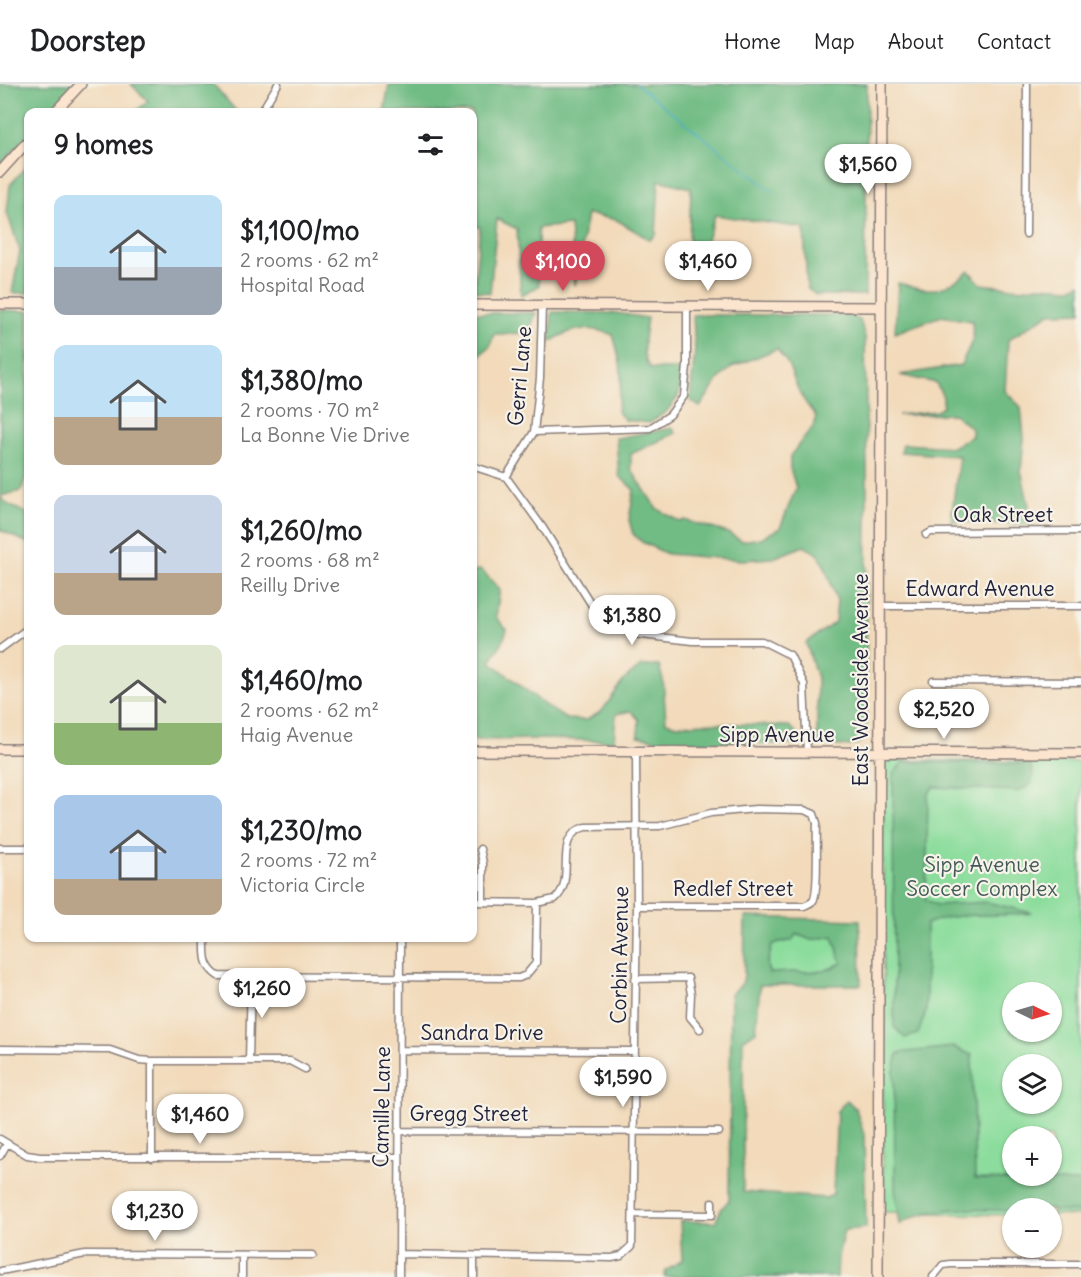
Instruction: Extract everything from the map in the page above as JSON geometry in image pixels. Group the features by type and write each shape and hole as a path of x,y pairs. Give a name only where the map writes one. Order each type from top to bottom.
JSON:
{"main road":[{"path":"59,108 81,84"},
{"name":"East Woodside Avenue","path":"878,1277 882,84"},
{"path":"0,172 24,145"},
{"path":"0,304 24,304"},
{"path":"477,305 881,307"},
{"path":"0,749 24,749"},
{"name":"Sipp Avenue","path":"477,751 1081,753"}],"street":[{"path":"263,108 278,84"},
{"path":"1026,234 1027,84"},
{"name":"Gerri Lane","path":"506,477 534,432 540,378 542,306"},
{"path":"534,432 650,428 670,415 684,396 687,366 687,306"},
{"path":"477,468 506,477 543,528 598,615 633,634 692,640 762,641 790,656 804,684 807,753"},
{"name":"Oak Street","path":"926,535 931,532 1081,531"},
{"name":"Edward Avenue","path":"880,606 1081,606"},
{"path":"0,648 24,631"},
{"path":"933,681 1081,681"},
{"name":"Corbin Avenue","path":"399,1254 621,1256 632,1246 634,979 637,906 636,751"},
{"name":"Redlef Street","path":"637,827 660,826 711,813 756,809 804,810 814,814 817,823 816,888 813,900 809,904 637,906"},
{"path":"477,902 537,903 555,899 561,894 566,880 567,843 570,835 585,827 637,827"},
{"path":"0,848 24,848"},
{"path":"480,849 483,863 483,902"},
{"path":"205,942 206,964 218,976 519,978 533,969 538,957 537,903"},
{"name":"Camille Lane","path":"399,1277 400,942"},
{"path":"249,1061 251,977"},
{"path":"634,979 688,978 691,994 690,1017 700,1029"},
{"path":"0,1049 17,1051 110,1050 139,1060 152,1061 290,1061 305,1069"},
{"name":"Sandra Drive","path":"400,1050 635,1051"},
{"path":"152,1061 152,1158"},
{"name":"Gregg Street","path":"398,1131 719,1132"},
{"path":"0,1139 27,1155 40,1157 398,1157"},
{"path":"0,1156 7,1144"},
{"path":"634,1214 712,1215 712,1202"},
{"path":"3,1277 0,1270 85,1254 313,1256"},
{"path":"242,1255 242,1277"},
{"path":"474,1256 474,1277"},
{"path":"933,1277 943,1266 951,1264 1081,1264"}],"green space":[{"path":"0,84 75,84 53,108 24,108 24,139 0,166"},
{"path":"131,84 213,84 234,108 140,108 148,101"},
{"path":"389,84 867,84 865,295 816,295 807,288 804,228 715,215 705,245 689,241 691,188 659,180 656,234 650,240 617,220 587,214 575,286 570,225 538,228 539,286 521,295 517,229 497,219 490,293 477,291 480,227 477,227 477,108 385,108"},
{"path":"24,169 24,293 12,293 20,251 7,213 10,185"},
{"path":"969,271 981,284 1021,289 1038,286 1071,288 1081,283 1081,312 1050,313 1008,340 1005,391 1021,407 1024,438 1021,470 1033,525 951,521 959,456 901,452 903,444 953,447 972,436 972,429 954,414 898,415 937,411 943,406 943,397 936,383 900,375 961,365 973,339 972,321 941,316 895,333 898,283 935,289 950,284"},
{"path":"0,310 24,311 24,482 21,491 0,496"},
{"path":"552,312 617,313 647,318 644,352 647,364 651,369 678,369 682,379 678,397 667,411 650,423 625,420 617,411 621,373 613,335 588,329 573,331 550,342"},
{"path":"477,313 536,313 528,333 494,334 490,346 477,357"},
{"path":"693,315 847,315 860,320 865,337 867,470 866,736 855,745 837,746 817,741 817,678 806,643 835,622 837,601 818,554 804,546 773,558 742,560 667,554 642,542 633,534 629,520 634,490 619,476 616,438 672,428 676,433 631,454 631,469 656,508 680,522 685,520 728,533 742,541 761,538 780,528 796,488 790,468 790,456 813,427 816,416 803,399 788,364 777,349 732,367 719,379 700,407 690,400 695,350"},
{"path":"0,497 7,504 24,512 24,541 0,530"},
{"path":"477,570 481,570 500,589 496,617 507,630 502,643 490,661 566,719 587,720 602,711 624,680 641,666 659,666 663,680 666,722 676,725 706,723 789,726 796,732 795,744 666,742 638,736 639,720 631,711 616,714 614,741 477,740"},
{"name":"Sipp Avenue Soccer Complex","path":"883,760 1081,762 1081,1216 1062,1215 1062,1198 1002,1198 1002,1215 883,1212"},
{"path":"903,762 1030,764 1033,775 1031,784 1020,791 933,787 928,795 926,900 937,905 987,902 1032,913 951,917 926,924 926,1011 918,1034 905,1038 894,1027 893,774"},
{"path":"745,917 860,920 861,985 760,985 756,1031 743,1040 743,1192 826,1198 833,1194 837,1111 847,1100 856,1109 864,1135 866,1228 844,1230 838,1256 837,1277 664,1277 666,1271 682,1260 680,1221 715,1222 729,1200 731,994 742,984","holes":["796,934 811,940 833,936 842,963 824,971 769,973 767,965 772,945 792,941"]},
{"path":"796,933 811,940 833,936 842,963 824,971 769,974 767,965 772,945 792,941"},
{"path":"953,1047 972,1055 975,1179 1002,1180 1002,1186 1062,1186 1062,1181 1081,1182 1081,1212 1062,1211 1062,1198 1002,1198 1002,1211 940,1210 913,1217 900,1224 895,1190 894,1071 898,1053"}],"waterway":[{"path":"636,84 773,192"}]}
